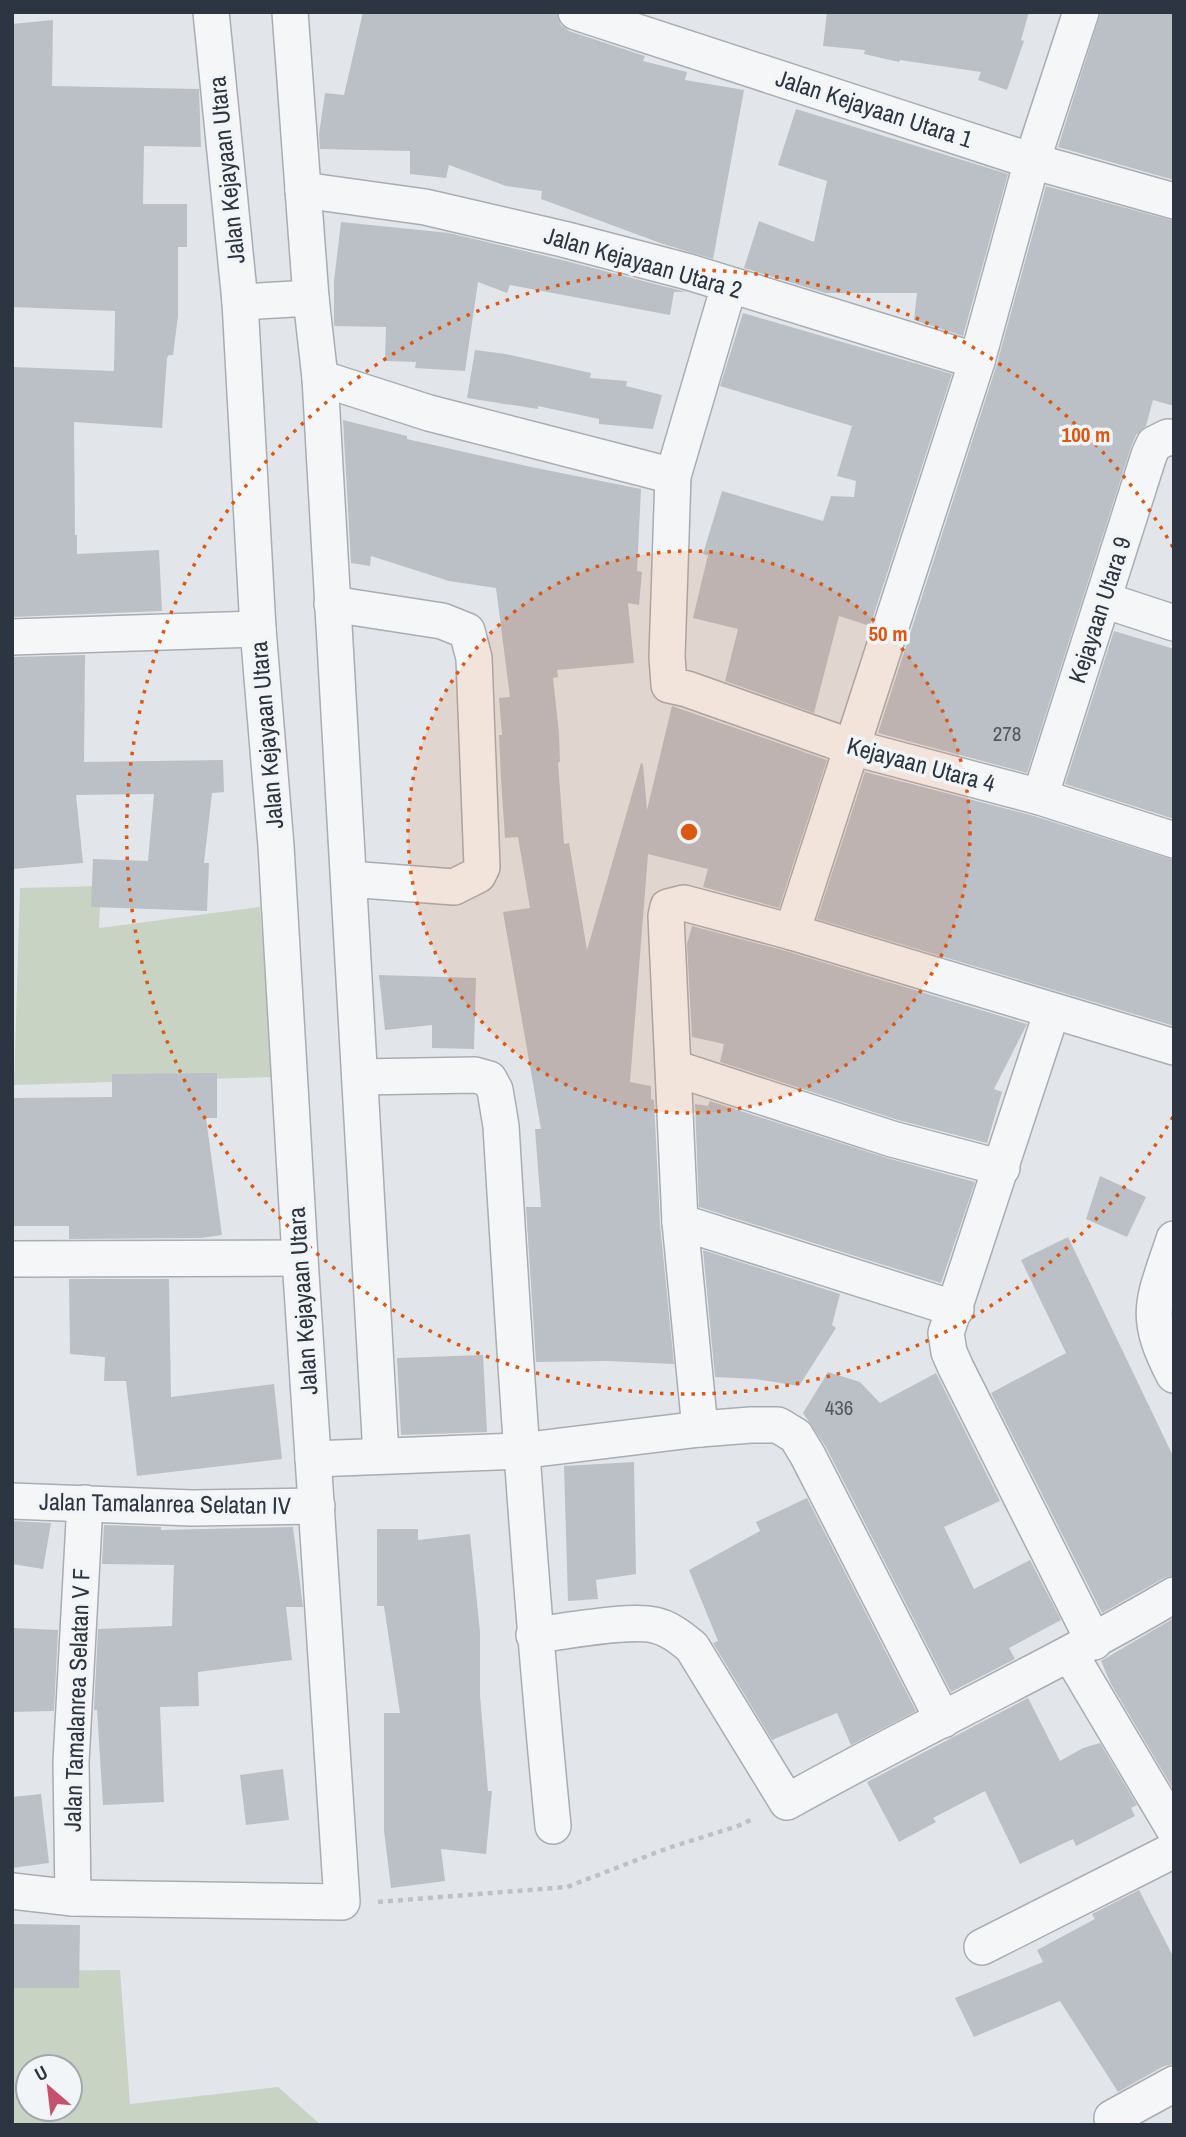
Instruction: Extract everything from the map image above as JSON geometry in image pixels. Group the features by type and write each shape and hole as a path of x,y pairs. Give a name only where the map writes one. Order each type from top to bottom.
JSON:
{"street":[{"name":"Jalan Kejayaan Utara","path":"211,12 240,302 258,629 276,846 342,1902"},
{"path":"290,12 311,298 320,378 381,1455"},
{"name":"Jalan Kejayaan Utara 1","path":"576,12 1032,161 1174,201"},
{"path":"792,932 977,361 1032,161 1081,12"},
{"name":"Jalan Kejayaan Utara 2","path":"303,190 425,207 601,249 689,272 977,361"},
{"path":"320,378 429,413 673,476 729,286"},
{"path":"240,302 311,298"},
{"name":"Kejayaan Utara 9","path":"1040,797 1154,444 1168,437 1174,438"},
{"name":"Kejayaan Utara 4","path":"673,476 667,657 669,685 851,747 1040,797 1174,840"},
{"path":"1104,600 1174,623"},
{"path":"332,604 442,621 467,631 474,658 482,867 478,875 454,887 349,879"},
{"path":"12,637 258,629"},
{"path":"700,1429 680,1222 665,936 668,907 684,902 1174,1047"},
{"path":"1052,1011 946,1333 949,1352 1082,1648 1174,1829"},
{"path":"674,1068 892,1139 1002,1168"},
{"path":"360,1077 475,1075 489,1079 495,1090 501,1126 534,1635 553,1826"},
{"path":"680,1222 956,1309"},
{"path":"1174,1239 1154,1300 1153,1322 1157,1340 1174,1375"},
{"path":"12,1259 300,1258"},
{"path":"313,1459 520,1451 700,1429 778,1425 796,1436 943,1720"},
{"name":"Jalan Tamalanrea Selatan IV","path":"12,1501 192,1507 317,1506"},
{"name":"Jalan Tamalanrea Selatan V F","path":"73,1898 71,1762 85,1503"},
{"path":"534,1635 624,1624 653,1625 675,1634 692,1647 787,1802 856,1763 1082,1648 1174,1595"},
{"path":"982,1947 1174,1850"},
{"path":"12,1891 73,1898 342,1902"},
{"path":"1112,2118 1174,2084"}],"path":[{"path":"342,1902 382,1902 567,1887 668,1848 738,1826 787,1802"}],"green space":[{"path":"101,886 99,928 260,907 273,1077 14,1085 20,888"},
{"path":"120,1970 130,2104 278,2087 321,2125 12,2125 12,1971"}],"building":[{"path":"363,12 556,12 561,25 569,31 645,56 643,61 687,72 685,80 744,90 713,259 663,244 541,199 542,191 506,186 449,165 446,178 410,174 410,151 320,149 319,134 325,93 344,95"},
{"path":"827,12 1029,12 1021,40 1024,41 1007,90 978,80 981,72 900,60 899,62 864,54 865,50 823,46"},
{"path":"1101,12 1174,12 1174,180 1058,147"},
{"path":"53,20 52,86 199,89 201,147 144,146 143,204 187,204 187,247 178,247 178,316 173,355 167,358 162,428 74,422 77,554 159,550 162,611 12,617 12,367 114,371 115,311 12,307 12,24"},
{"path":"796,109 1008,174 963,336 914,320 917,293 825,293 744,268 759,221 814,242 827,181 778,165"},
{"path":"1046,186 1174,221 1174,406 1153,400 1146,426 1136,435 1131,447 1027,773 878,733 996,367"},
{"path":"341,222 449,233 686,292 674,292 670,315 510,285 507,293 478,282 465,371 415,368 416,362 385,361 386,327 334,326 334,281"},
{"path":"743,313 952,374 870,626 839,616 814,713 725,681 738,629 693,618 708,555 703,554 722,491 823,521 831,496 854,497 856,481 837,476 852,426 720,386"},
{"path":"475,350 506,354 591,373 590,378 627,381 626,386 662,395 653,429 599,424 599,419 538,406 538,409 467,398"},
{"path":"343,420 407,436 407,439 641,489 637,571 642,572 639,605 628,603 634,663 557,670 558,677 553,678 559,733 558,762 564,844 569,843 587,950 641,763 647,810 672,706 827,760 779,908 703,887 708,869 648,854 630,1082 651,1086 651,1099 654,1100 660,1224 674,1364 536,1362 526,1207 541,1207 535,1129 541,1129 503,912 530,908 518,837 505,838 499,698 510,697 496,588 449,581 371,556 370,566 351,563"},
{"path":"1114,631 1174,649 1174,819 1065,784"},
{"path":"85,655 84,762 223,760 224,792 212,793 204,863 209,863 207,911 91,907 93,859 148,861 154,794 76,795 83,863 12,869 12,657"},
{"path":"865,772 1034,816 1174,860 1174,1026 817,919"},
{"path":"692,926 786,951 1027,1024 994,1089 1002,1092 987,1143 898,1120 720,1062 724,1044 692,1037 687,944"},
{"path":"379,975 476,978 474,1049 432,1048 432,1025 385,1030"},
{"path":"217,1073 217,1118 206,1118 222,1235 201,1238 69,1239 69,1226 12,1226 12,1098 112,1097 112,1074"},
{"path":"710,1101 887,1158 975,1182 941,1283 699,1207 695,1104 708,1106"},
{"path":"1100,1176 1146,1197 1127,1237 1086,1219"},
{"path":"1068,1237 1174,1458 1174,1575 1102,1613 991,1393 1066,1353 1021,1260"},
{"path":"703,1250 840,1294 832,1325 836,1328 799,1386 755,1379 715,1377"},
{"path":"69,1279 169,1279 171,1397 274,1384 282,1459 137,1476 126,1381 104,1381 105,1357 70,1354"},
{"path":"483,1355 487,1432 401,1435 397,1358"},
{"path":"828,1372 860,1382 880,1403 936,1373 1000,1501 944,1527 974,1589 1030,1560 1061,1620 1009,1648 1015,1659 951,1692 826,1447 803,1413"},
{"path":"634,1462 636,1574 596,1580 598,1599 568,1601 564,1466"},
{"path":"807,1498 916,1711 851,1745 837,1713 772,1740 713,1643 718,1641 689,1570 760,1531 756,1522"},
{"path":"12,1521 51,1523 43,1569 12,1564"},
{"path":"104,1525 161,1527 161,1530 293,1527 303,1607 286,1607 292,1660 198,1672 199,1706 160,1707 164,1802 103,1805 97,1710 94,1710 98,1629 172,1626 174,1565 102,1564"},
{"path":"377,1529 418,1529 418,1540 470,1534 480,1632 480,1695 488,1791 492,1791 486,1854 441,1849 445,1881 391,1888 384,1831 384,1713 400,1713 384,1606 377,1606"},
{"path":"1174,1618 1172,1787 1111,1684 1101,1661"},
{"path":"12,1628 58,1630 54,1711 12,1712"},
{"path":"1028,1698 1060,1761 1083,1748 1100,1743 1137,1805 1131,1808 1135,1816 1076,1846 1073,1839 1020,1864 985,1791 933,1818 936,1822 899,1842 867,1782"},
{"path":"283,1769 289,1820 246,1825 240,1775"},
{"path":"41,1794 49,1863 12,1868 12,1797"},
{"path":"1139,1890 1174,1958 1174,2064 1164,2066 1118,2092 1060,2001 974,2037 955,1998 1043,1962 1037,1950 1095,1919 1092,1914"},
{"path":"12,1924 80,1925 79,1988 12,1988"}]}
